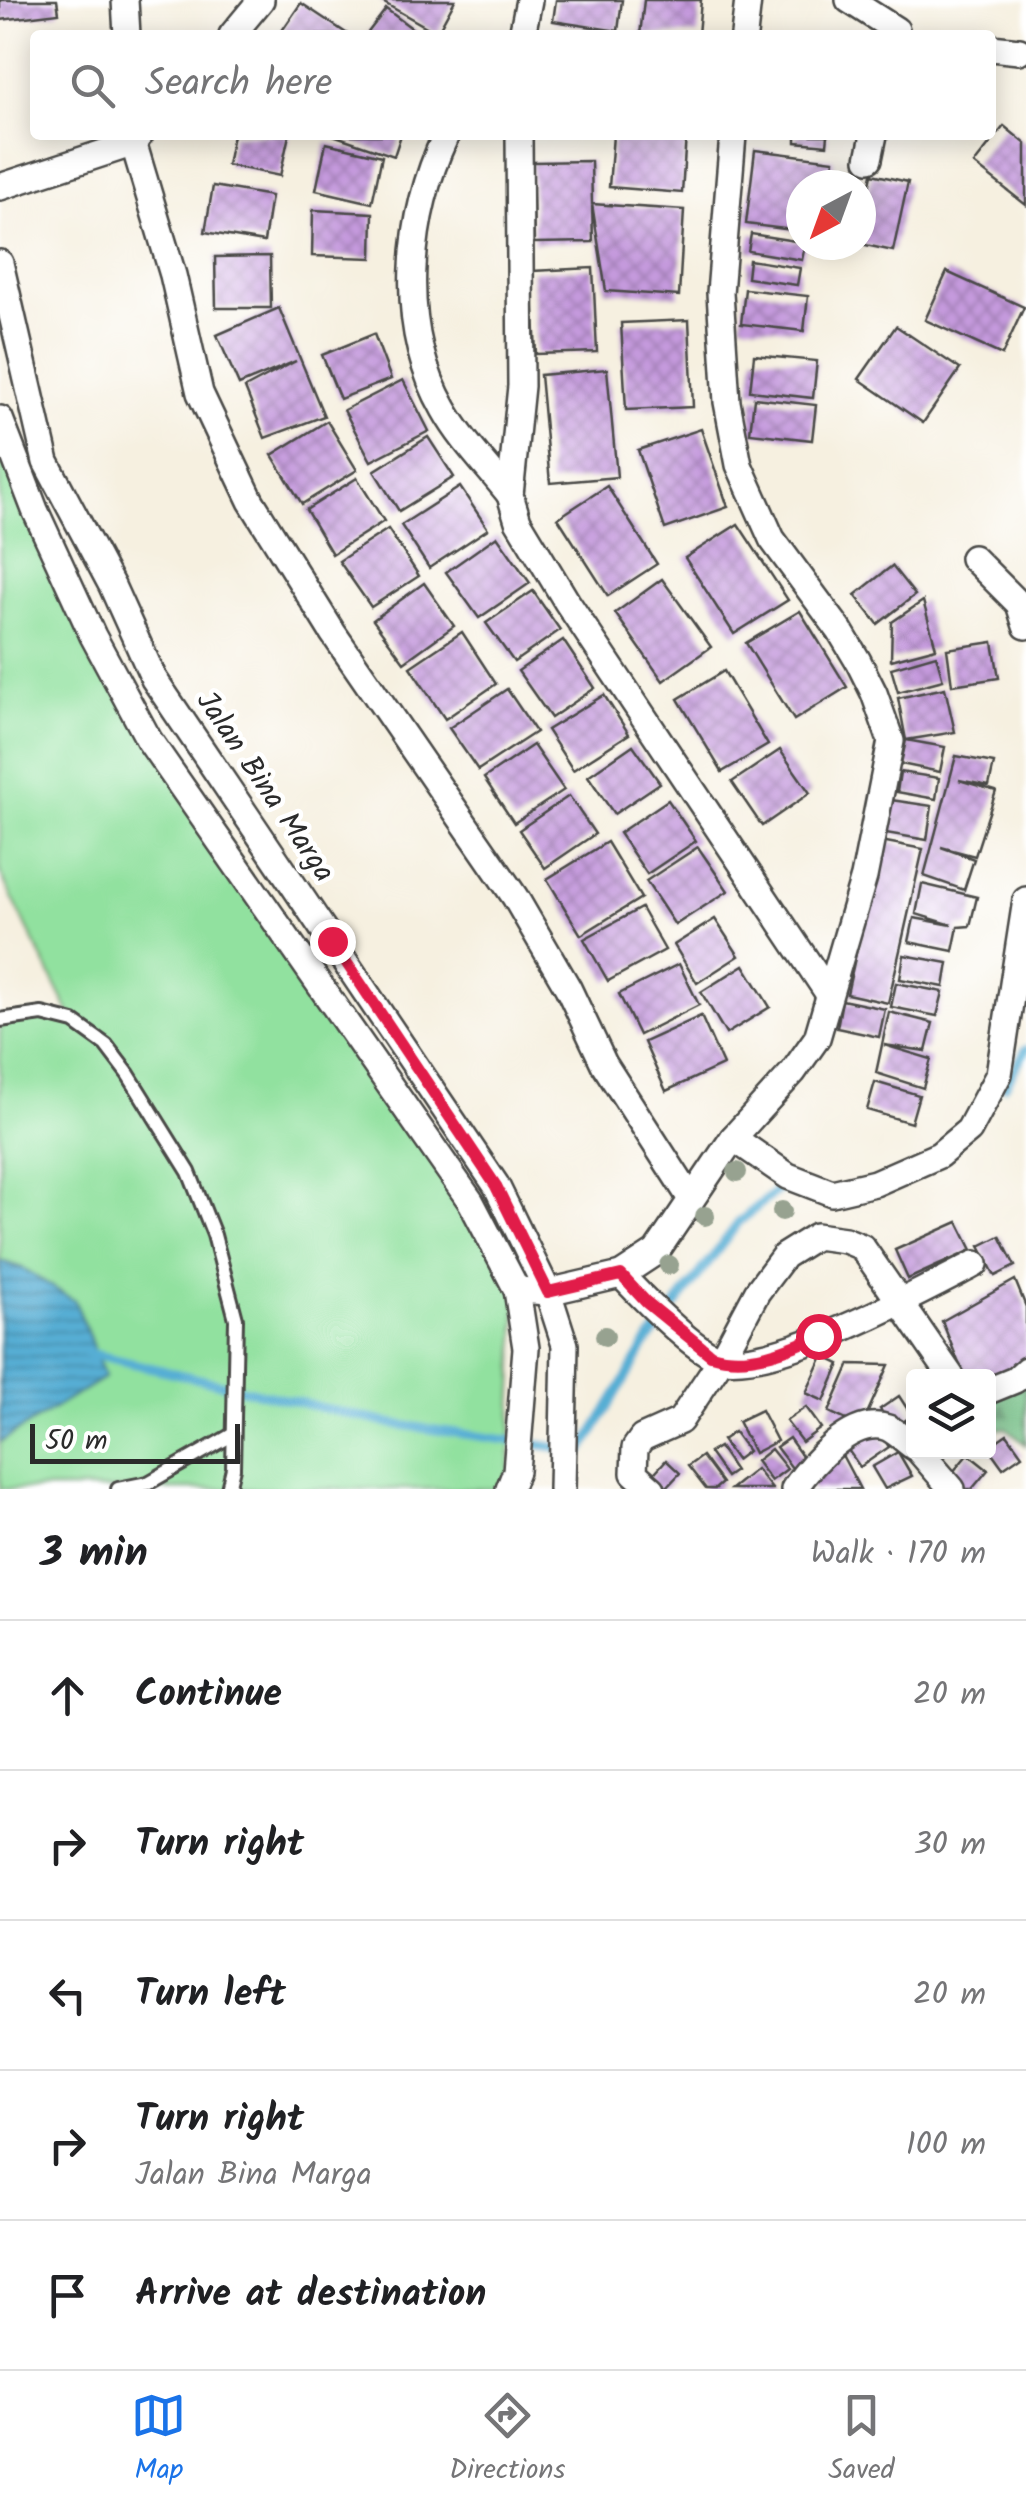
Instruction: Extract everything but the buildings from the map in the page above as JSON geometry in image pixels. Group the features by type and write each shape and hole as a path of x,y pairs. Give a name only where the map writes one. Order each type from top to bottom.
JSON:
{"street":[{"path":"125,0 127,30"},
{"path":"236,30 260,0"},
{"path":"523,30 529,0"},
{"path":"745,30 748,0"},
{"path":"850,0 895,30"},
{"path":"996,49 1018,51"},
{"path":"0,187 129,140"},
{"path":"135,140 173,275 200,393 251,501 334,634 515,898 568,988 604,1064 691,1198"},
{"path":"444,140 425,200 414,254 412,300 416,336 444,409 510,494 518,521 567,602 828,993"},
{"path":"510,494 521,386 520,140"},
{"path":"517,1290 548,1292 621,1275 656,1252 733,1138 806,1056 816,1038 864,878 891,741 858,660 772,539 739,464 727,402 720,293 732,140"},
{"name":"Jalan Bina Marga","path":"0,263 46,462 112,586 154,680 496,1186 548,1292 565,1345 562,1489"},
{"path":"0,419 35,510 93,636 150,740 471,1202 517,1290 526,1348 512,1480"},
{"path":"973,558 1019,604 1026,626"},
{"path":"733,1138 788,1176 832,1193 875,1183 939,1156 969,1130 998,1074 1026,900"},
{"path":"652,1489 634,1473 635,1448 642,1438 680,1421 757,1292 784,1256 816,1236 845,1240 862,1248 945,1369"},
{"path":"621,1275 646,1302 716,1357 767,1356 898,1304 975,1264"},
{"path":"996,1388 1015,1380 1026,1370"},
{"path":"794,1489 846,1434 874,1426 886,1428 906,1442"},
{"path":"926,1459 952,1489"}],"lane":[{"path":"0,1020 42,1014 74,1022 106,1046 189,1172 214,1235 236,1319 233,1468 228,1489"},
{"path":"118,1489 148,1484 233,1430"}],"green space":[{"path":"0,418 93,636 517,1290 509,1489 0,1489 0,1442 105,1376 22,1268 0,1261 0,1021 42,1014 73,1020 0,873"},
{"path":"1026,1382 1026,1445 1006,1428 996,1429 996,1391"}],"water":[{"path":"0,1261 22,1268 75,1301 105,1377 0,1442"}],"waterway":[{"path":"1005,1086 1026,1049"},
{"path":"85,1352 387,1423 582,1451 645,1346 739,1222 781,1187 791,1189"}],"route":[{"path":"332,941 496,1186 548,1292 621,1275 646,1302 711,1355 722,1358 767,1356 818,1336"}]}
